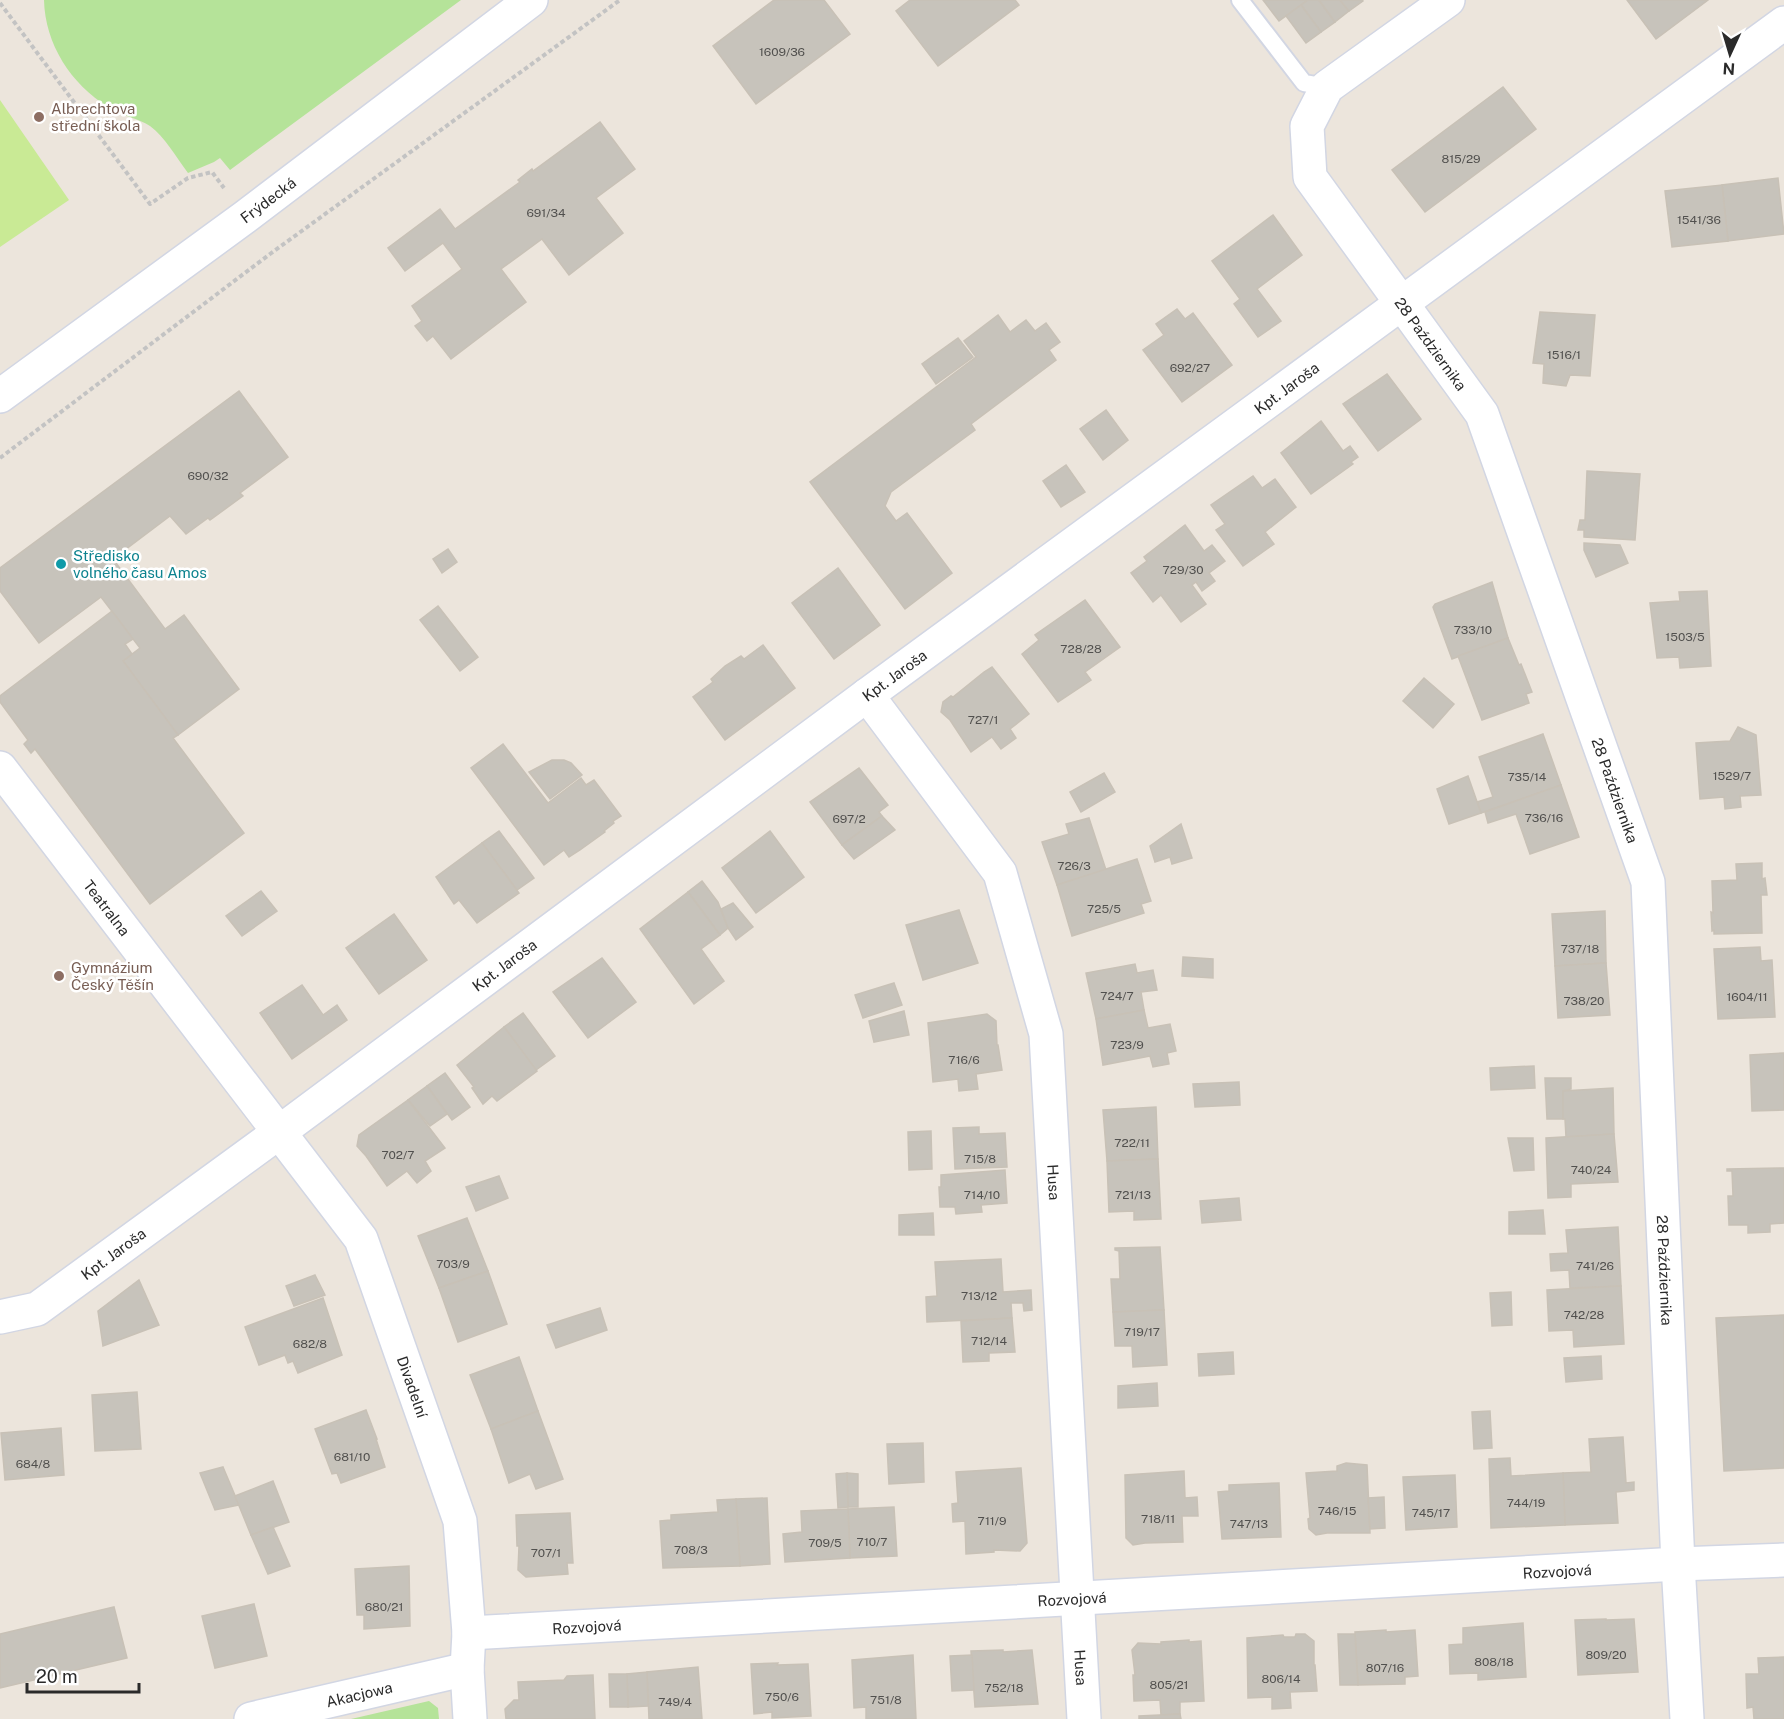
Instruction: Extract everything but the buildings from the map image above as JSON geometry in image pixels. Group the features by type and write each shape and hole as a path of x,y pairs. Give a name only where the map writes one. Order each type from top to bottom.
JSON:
{"street":[{"name":"Frýdecká","path":"0,396 245,217 531,0"},
{"name":"28 Października","path":"1448,0 1327,87 1307,126 1310,177 1482,414 1648,882 1687,1719"},
{"name":"Kpt. Jaroša","path":"0,1317 37,1310 867,695 1784,23"},
{"name":"Husa","path":"867,695 1000,873 1046,1034 1084,1719"},
{"name":"Teatralna","path":"0,768 278,1133"},
{"name":"Divadelní","path":"278,1133 361,1239 460,1521 469,1633 467,1669"},
{"name":"Rozvojová","path":"469,1633 1678,1564 1784,1560"},
{"name":"Akacjowa","path":"251,1719 467,1669"},
{"path":"467,1669 470,1719"}],"lane":[{"path":"1240,0 1304,83 1327,87"}],"path":[{"path":"0,458 270,254 620,0"},
{"path":"0,3 150,204 188,178 212,172 270,254"}],"green space":[{"path":"44,0 461,0 230,170 220,158 188,173 155,131 146,124 108,107 95,98 72,75 62,61 49,32"},
{"path":"0,100 69,200 0,247"},
{"path":"429,1701 438,1708 439,1719 351,1719"}],"place":[{"name":"Albrechtova střední škola","path":"39,117"},
{"name":"Středisko volného času Amos","path":"61,564"},
{"name":"Gymnázium Český Těšín","path":"59,976"}]}
